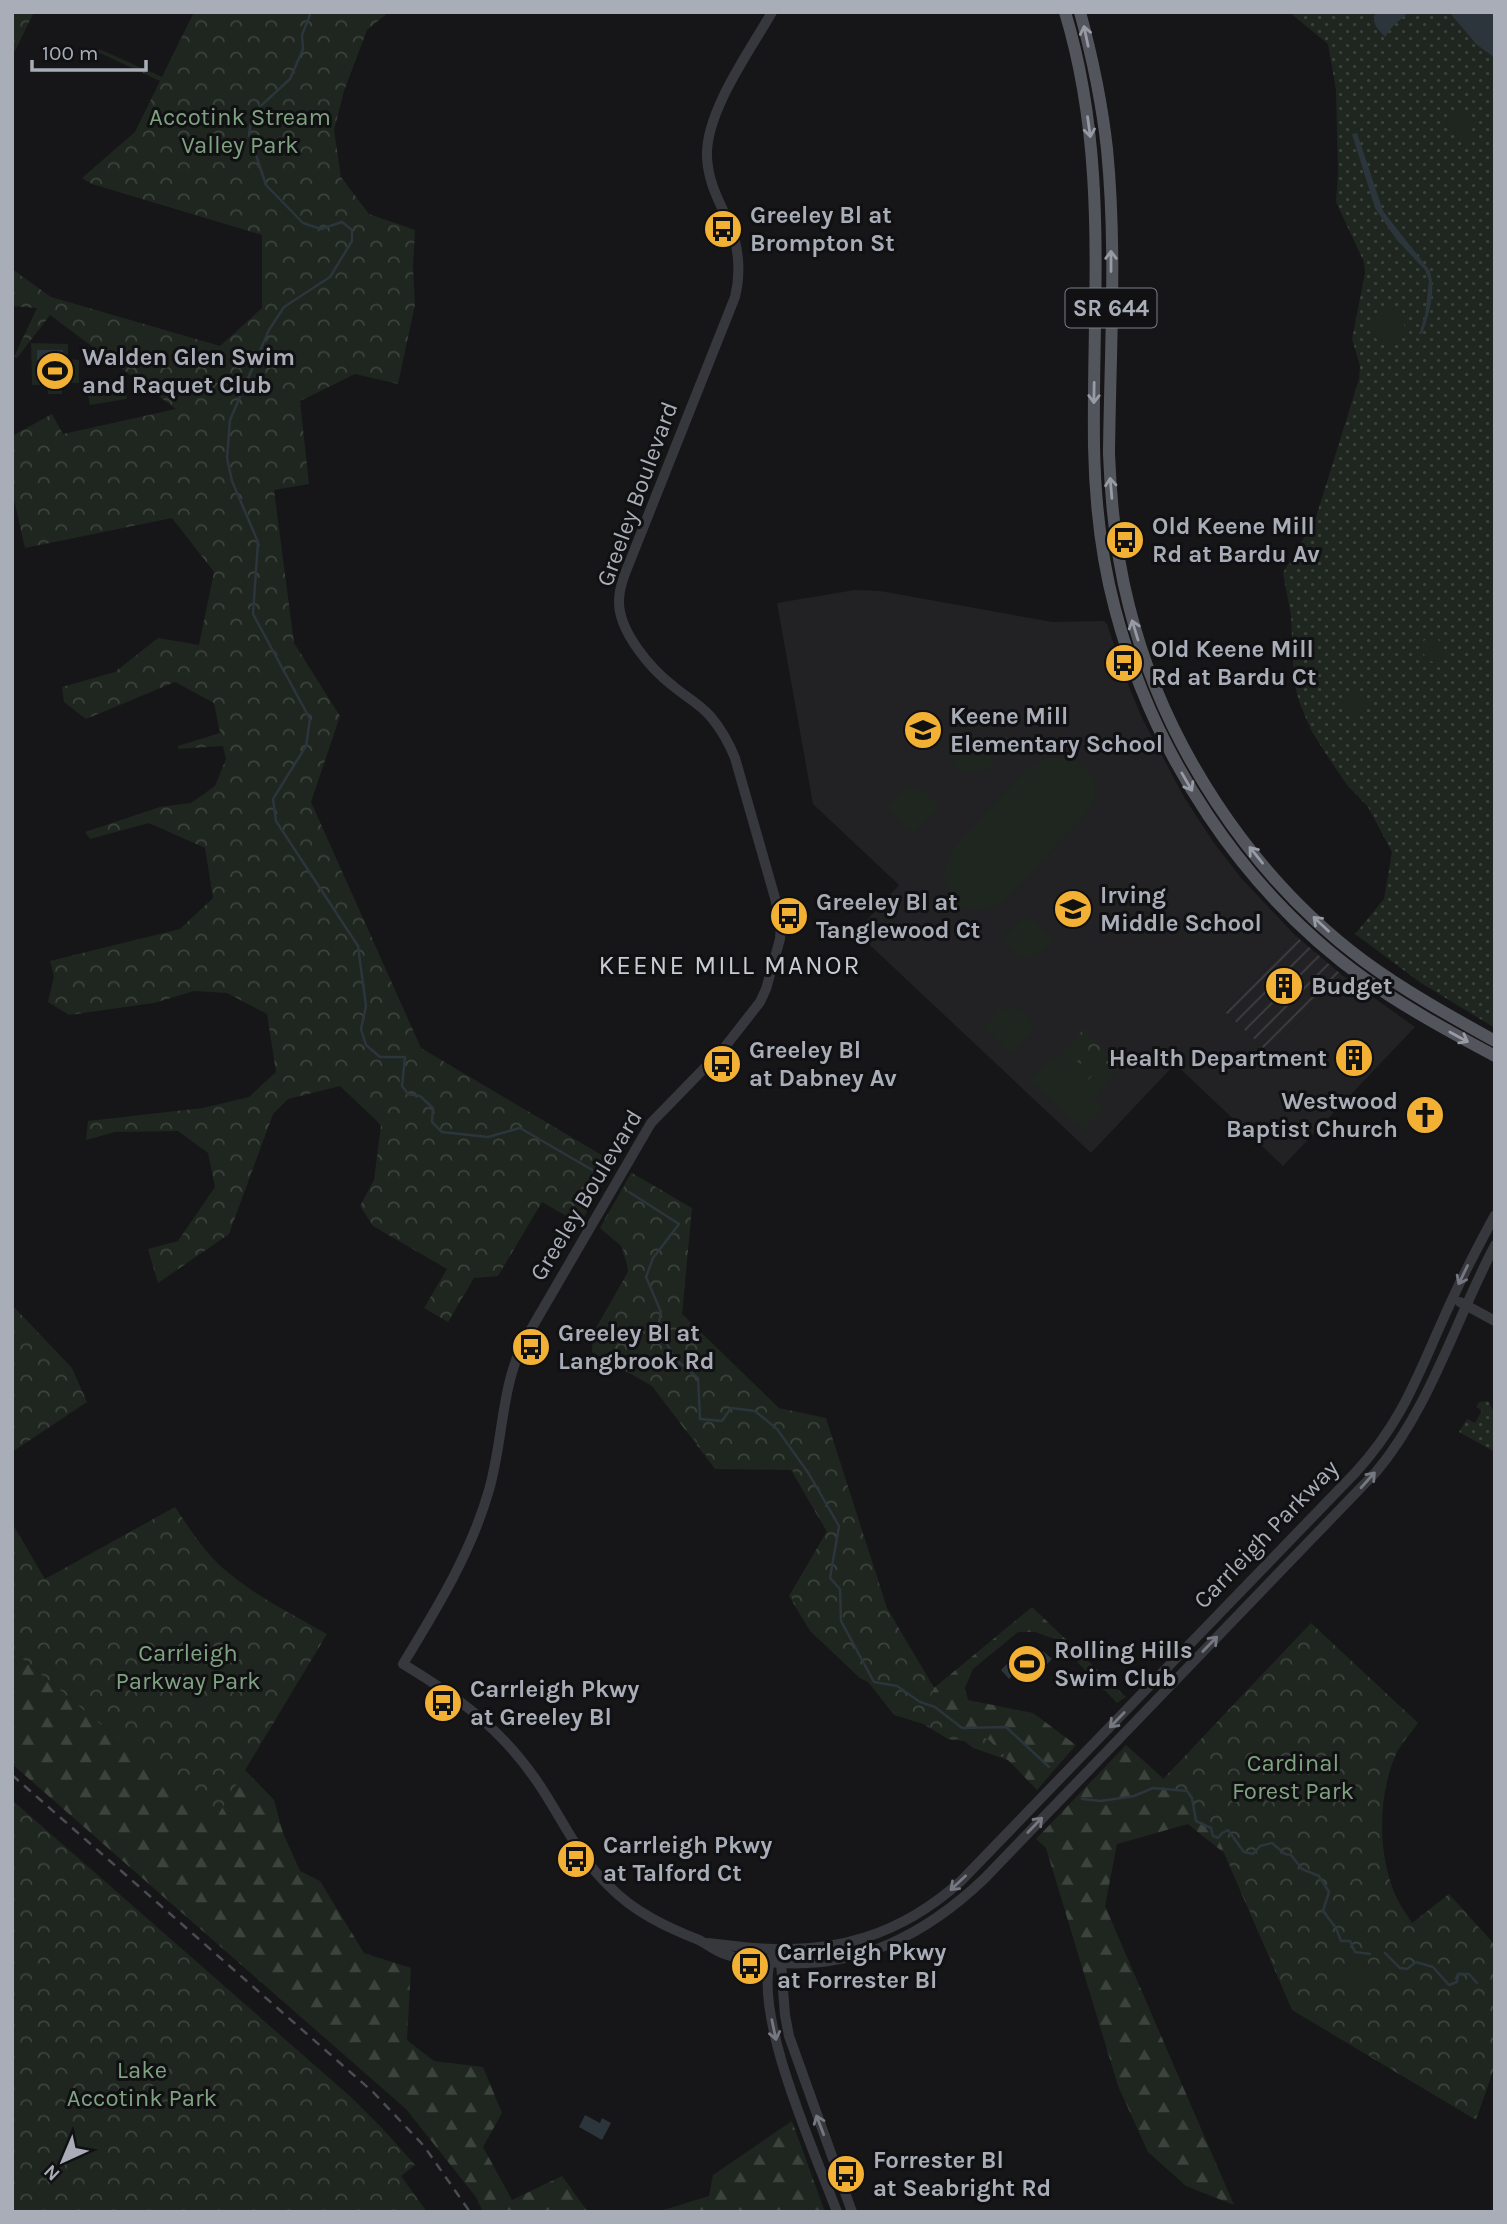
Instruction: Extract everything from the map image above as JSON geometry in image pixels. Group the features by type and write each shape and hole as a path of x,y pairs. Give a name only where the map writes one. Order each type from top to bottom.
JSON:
{"main road":[{"name":"SR 644","path":"1065,12 1080,73 1092,148 1096,208 1094,438 1098,505 1114,607 1137,680 1162,737 1202,806 1242,861 1291,915 1364,978 1423,1016 1495,1056"},
{"name":"SR 644","path":"1080,12 1107,148 1111,221 1109,454 1112,510 1128,604 1150,674 1172,722 1216,803 1286,890 1364,961 1431,1005 1495,1041"}],"street":[{"name":"Greeley Boulevard","path":"403,1664 459,1568 481,1517 497,1460 507,1388 523,1343 651,1123 724,1048 760,1002 770,978 780,939 781,925 775,898 729,743 705,711 648,662 624,624 619,602 627,568 735,297 739,277 736,244 709,178 706,157 708,136 717,108 772,12"},
{"name":"Carrleigh Parkway","path":"704,1942 774,1949 829,1947 880,1933 914,1917 961,1881 1365,1462 1407,1402 1452,1299 1495,1214"},
{"name":"Carrleigh Parkway","path":"403,1664 467,1705 499,1733 535,1778 595,1872 654,1921 704,1942 724,1954 769,1962 831,1961 886,1946 943,1915 984,1879 1385,1461 1419,1409 1495,1244"},
{"path":"1452,1299 1495,1321"},
{"path":"774,1949 769,1962 768,1982 776,2040 790,2087 837,2212"},
{"path":"774,1949 781,1963 789,2036 852,2212"}],"shaded area":[{"path":"1376,12 1409,12 1385,37 1374,23"},
{"path":"1449,12 1495,12 1495,58 1476,44"},
{"path":"1357,133 1383,211 1430,271 1432,295 1422,334 1419,334 1425,315 1429,281 1425,270 1396,239 1375,208 1352,134"},
{"path":"37,350 63,350 63,366 74,367 73,379 48,379 48,361 37,360"},
{"path":"855,590 880,591 1052,622 1104,621 1142,718 1184,797 1242,879 1296,936 1225,1012 1269,1053 1342,975 1415,1027 1283,1166 1175,1064 1091,1153 856,932 899,885 813,804 777,603"},
{"path":"1296,936 1342,975 1269,1053 1225,1012"},
{"path":"1023,1648 1035,1659 1043,1651 1052,1659 1030,1682 1018,1670 1009,1679 1001,1670"},
{"path":"585,2115 600,2123 602,2118 611,2123 602,2140 579,2127"}],"green space":[{"path":"12,12 34,12 12,57"},
{"name":"Accotink Stream Valley Park","path":"194,12 389,12 367,30 344,91 334,130 341,177 369,214 415,230 415,305 398,384 355,374 300,401 309,484 274,490 294,643 340,716 311,802 421,1048 615,1163 580,1224 542,1202 498,1276 474,1278 448,1322 424,1308 447,1269 373,1226 360,1206 374,1180 381,1125 340,1086 288,1099 273,1114 229,1234 158,1283 148,1249 178,1241 215,1187 208,1153 178,1131 115,1132 86,1140 88,1121 203,1108 249,1097 276,1072 267,1014 227,993 194,991 154,1003 69,1015 48,1002 54,976 50,961 180,929 213,898 205,848 149,823 90,839 85,832 160,807 191,803 215,786 226,759 223,746 178,749 178,746 220,733 214,703 175,682 86,719 64,702 62,687 115,672 158,638 199,645 214,572 172,518 25,548 12,491 12,436 52,414 63,434 176,409 50,315 17,358 14,357 37,308 12,306 12,269 51,297 220,346 262,308 262,235 92,184 82,178 135,132 160,81 98,52 99,49 162,77"},
{"path":"1289,12 1495,12 1495,1028 1421,983 1355,934 1384,899 1392,852 1368,807 1347,785 1312,732 1294,683 1291,615 1283,573 1316,517 1359,379 1360,366 1352,339 1365,273 1364,262 1336,202 1336,90 1328,44"},
{"path":"1456,110 1464,112 1471,121 1472,133 1466,140 1460,140 1447,125 1448,117"},
{"path":"1390,308 1401,314 1405,328 1400,343 1391,346 1377,340 1372,329 1378,313"},
{"name":"Walden Glen Swim and Raquet Club","path":"31,343 68,344 68,359 79,360 79,383 62,383 62,394 48,394 47,385 32,385"},
{"path":"124,378 127,399 90,405 85,384"},
{"path":"1430,638 1437,639 1444,645 1444,655 1437,662 1427,658 1421,648 1421,642"},
{"path":"1354,690 1363,694 1367,703 1363,712 1354,716 1345,712 1341,703 1345,694"},
{"path":"981,734 986,739 995,766 975,772 961,772 953,764 946,743"},
{"path":"1068,757 1090,772 1093,778 1095,792 1089,811 1003,903 982,911 963,908 949,895 944,874 951,850 1028,769 1049,758"},
{"path":"904,789 922,789 940,806 914,833 886,808"},
{"path":"1026,918 1033,919 1053,940 1037,954 1026,958 1002,938"},
{"path":"1012,1007 1024,1011 1034,1029 1011,1054 983,1027 999,1010"},
{"path":"1083,1030 1122,1066 1093,1099 1054,1062"},
{"path":"1081,1039 1089,1048 1071,1068 1062,1059"},
{"path":"1093,1051 1102,1059 1083,1079 1074,1070"},
{"path":"1050,1058 1104,1108 1084,1131 1029,1081"},
{"path":"1105,1062 1114,1070 1095,1090 1086,1082"},
{"path":"631,1173 691,1209 682,1315 779,1409 887,1609 934,1688 1032,1607 1126,1697 1117,1703 1055,1639 1035,1632 1018,1632 973,1669 965,1688 968,1700 1033,1713 1076,1745 1037,1790 1008,1760 973,1748 964,1741 948,1739 923,1724 894,1715 868,1682 860,1678 810,1631 789,1596 827,1532 791,1470 715,1469 652,1386 592,1352 593,1333 629,1271 621,1246 600,1228"},
{"path":"632,1173 692,1208 682,1314 779,1408 826,1418 887,1608 934,1688 926,1708 989,1740 1008,1759 974,1747 964,1740 948,1738 923,1723 894,1714 868,1681 860,1678 810,1630 790,1595 827,1531 792,1469 716,1468 653,1385 593,1351 594,1332 629,1270 622,1245 601,1227"},
{"path":"12,1305 72,1368 87,1402 12,1452"},
{"path":"1488,1401 1495,1414 1495,1452 1459,1432 1467,1419 1475,1423 1482,1410 1476,1407 1479,1402"},
{"name":"Carrleigh Parkway Park","path":"175,1507 193,1534 230,1574 265,1599 327,1634 215,1820 12,1650 12,1523 45,1579"},
{"name":"Cardinal Forest Park","path":"1311,1623 1418,1723 1396,1754 1383,1804 1384,1856 1399,1902 1412,1923 1449,1894 1495,1945 1495,2065 1476,2119 1293,2010 1212,1824 1164,1778"},
{"name":"Cardinal Forest Park","path":"1311,1624 1418,1723 1396,1753 1386,1785 1382,1822 1388,1876 1411,1924 1495,1945 1495,2065 1476,2120 1292,2010 1224,1853 1188,1824 1117,1844 1105,1906 1234,2205 1186,2186 1148,2152 1118,2086 1046,1848 1036,1839 1126,1745 1164,1779"},
{"path":"12,1650 215,1819 245,1770 274,1800 283,1833 300,1871 320,1881 364,1953 411,1968 407,2040 434,2061 483,2067 502,2113 483,2147 512,2200 562,2176 588,2212 483,2212 476,2197 406,2109 12,1764"},
{"name":"Lake Accotink Park","path":"12,1800 352,2098 415,2165 401,2176 427,2212 12,2212"},
{"path":"1343,1968 1373,1977 1368,1994 1339,1987"},
{"path":"792,2121 825,2212 657,2212 709,2196 713,2175"}],"waterway":[{"path":"311,12 302,35 303,49 290,79 252,114 249,134 266,185 303,223 321,229 342,222 352,230 352,241 330,277 284,307 269,330 230,420 227,458 232,481 258,542 253,614 310,719 306,746 273,799 276,821 358,946 366,1006 361,1029 366,1045 380,1057 405,1057 402,1086 408,1094 420,1096 433,1108 432,1122 442,1132 488,1137 520,1128 601,1175"},
{"path":"629,1192 679,1224 653,1258 646,1277 661,1312 658,1327 675,1359 698,1378 700,1419 722,1421 731,1408 755,1411 777,1429 809,1474 839,1526 830,1578 840,1589 841,1621 874,1682 897,1686 920,1702 935,1707 962,1728 1006,1727 1049,1767"},
{"path":"1082,1799 1101,1801 1134,1796 1153,1788 1187,1791 1192,1798 1196,1821 1211,1828 1213,1836 1218,1838 1228,1830 1244,1852 1253,1854 1260,1846 1272,1843 1285,1854 1291,1855 1302,1869 1319,1876 1329,1892 1323,1911 1336,1928 1341,1941 1350,1941 1355,1952 1370,1954"},
{"path":"1385,1953 1400,1968 1407,1969 1416,1962 1433,1967 1449,1985 1457,1982 1458,1974 1469,1974 1477,1983"}],"railway":[{"path":"12,1775 373,2092 424,2146 470,2212"}],"place":[{"name":"Greeley Bl at Brompton St","path":"723,229"},
{"name":"Walden Glen Swim and Raquet Club","path":"55,371"},
{"name":"Old Keene Mill Rd at Bardu Av","path":"1125,540"},
{"name":"Old Keene Mill Rd at Bardu Ct","path":"1124,663"},
{"name":"Keene Mill Elementary School","path":"923,730"},
{"name":"Irving Middle School","path":"1073,909"},
{"name":"Greeley Bl at Tanglewood Ct","path":"789,916"},
{"name":"Budget","path":"1284,986"},
{"name":"Health Department","path":"1354,1058"},
{"name":"Greeley Bl at Dabney Av","path":"722,1064"},
{"name":"Westwood Baptist Church","path":"1425,1115"},
{"name":"Greeley Bl at Langbrook Rd","path":"531,1347"},
{"name":"Rolling Hills Swim Club","path":"1027,1664"},
{"name":"Carrleigh Pkwy at Greeley Bl","path":"443,1703"},
{"name":"Carrleigh Pkwy at Talford Ct","path":"576,1859"},
{"name":"Carrleigh Pkwy at Forrester Bl","path":"750,1966"},
{"name":"Forrester Bl at Seabright Rd","path":"846,2174"}],"district":[{"name":"KEENE MILL MANOR","path":"730,965"}]}
